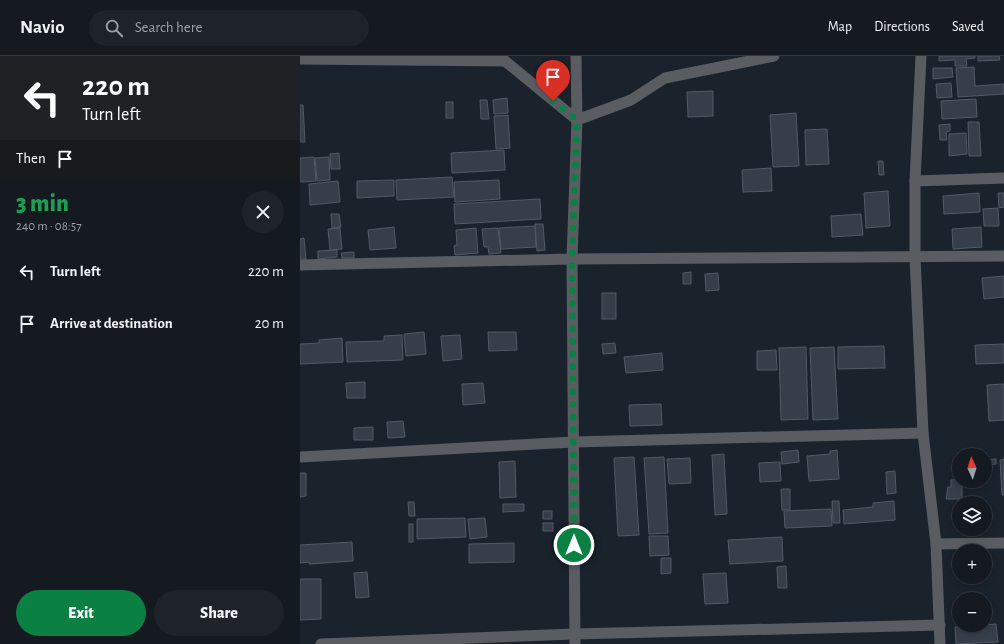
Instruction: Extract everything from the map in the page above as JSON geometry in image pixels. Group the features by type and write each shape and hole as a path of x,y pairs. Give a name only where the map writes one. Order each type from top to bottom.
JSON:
{"street":[{"path":"574,639 572,259 577,120 576,56"},
{"path":"577,120 631,100 665,78 774,56"},
{"path":"921,56 915,181 915,256 923,434 936,544 940,644"},
{"path":"300,59 505,61 577,120"},
{"path":"915,181 1004,178"},
{"path":"300,265 572,259 1004,256"},
{"path":"300,457 574,442 923,434"},
{"path":"936,544 1004,543"},
{"path":"321,644 574,639 940,626"}],"building":[{"path":"939,56 975,56 975,58 966,59 967,66 955,66 955,60 939,61"},
{"path":"978,56 999,56 1000,60 978,61"},
{"path":"974,67 975,86 1004,84 1004,94 958,97 956,68"},
{"path":"933,68 952,68 953,77 933,79"},
{"path":"951,83 952,97 937,98 936,84"},
{"path":"713,91 713,116 688,117 687,92"},
{"path":"507,98 508,113 494,114 493,100"},
{"path":"976,99 977,117 942,119 941,101"},
{"path":"480,100 487,100 489,119 481,119"},
{"path":"446,102 453,102 453,118 446,118"},
{"path":"300,105 303,105 305,142 300,142"},
{"path":"796,113 799,166 773,167 770,115"},
{"path":"508,115 510,148 496,149 494,116"},
{"path":"968,122 979,122 981,156 969,156"},
{"path":"950,124 950,131 946,132 947,140 940,140 939,125"},
{"path":"827,129 829,164 806,165 805,130"},
{"path":"966,133 967,154 949,156 949,134"},
{"path":"504,150 505,170 452,173 451,153"},
{"path":"339,153 340,169 331,169 330,154"},
{"path":"314,157 316,181 300,182 300,158"},
{"path":"329,157 330,180 317,181 315,158"},
{"path":"878,161 883,161 884,175 879,175"},
{"path":"771,168 772,191 743,192 742,170"},
{"path":"452,177 454,197 397,200 396,180"},
{"path":"394,180 394,196 357,198 357,181"},
{"path":"499,180 500,199 455,202 454,182"},
{"path":"338,181 340,202 310,205 309,184"},
{"path":"888,191 890,226 866,228 864,193"},
{"path":"979,193 980,212 944,214 943,196"},
{"path":"998,193 1004,193 1004,207 999,208"},
{"path":"540,199 541,219 455,224 454,204"},
{"path":"998,208 999,226 984,226 983,209"},
{"path":"331,214 339,214 341,227 332,228"},
{"path":"861,214 863,235 832,237 831,216"},
{"path":"535,224 543,224 545,250 537,251"},
{"path":"535,226 536,247 501,249 499,228"},
{"path":"394,227 396,248 370,250 368,230"},
{"path":"981,227 982,247 953,249 952,229"},
{"path":"340,228 342,249 330,250 328,229"},
{"path":"476,228 478,253 455,255 454,246 457,245 456,230"},
{"path":"498,228 501,253 489,254 488,247 484,247 482,229"},
{"path":"304,238 306,259 300,259 300,239"},
{"path":"337,250 337,257 318,259 318,251"},
{"path":"354,252 354,258 342,258 341,253"},
{"path":"691,272 691,284 683,284 683,273"},
{"path":"718,273 719,290 706,291 705,274"},
{"path":"1004,276 1004,297 984,299 982,278"},
{"path":"602,293 616,293 616,319 602,319"},
{"path":"424,332 426,354 406,356 404,334"},
{"path":"488,332 516,332 517,350 489,351"},
{"path":"402,335 403,360 347,362 346,342 384,341 384,336"},
{"path":"460,335 462,359 443,361 441,336"},
{"path":"342,338 343,362 300,364 300,344 319,343 319,340"},
{"path":"615,343 616,353 603,354 602,344"},
{"path":"1004,344 1004,363 976,364 975,345"},
{"path":"884,346 885,368 838,369 838,347"},
{"path":"806,347 808,419 781,420 779,348"},
{"path":"834,347 838,419 813,420 810,348"},
{"path":"776,350 777,370 757,370 757,351"},
{"path":"662,353 663,370 626,373 624,357"},
{"path":"365,382 365,398 347,398 346,383"},
{"path":"483,383 485,403 463,405 462,384"},
{"path":"1004,384 1004,420 989,421 987,385"},
{"path":"661,404 662,425 630,426 629,405"},
{"path":"403,421 405,437 388,438 387,422"},
{"path":"373,427 373,440 354,440 354,428"},
{"path":"798,450 799,462 782,464 781,452"},
{"path":"837,450 839,479 809,481 807,456 830,454 830,451"},
{"path":"724,454 727,514 715,515 712,455"},
{"path":"634,457 639,535 618,536 614,458"},
{"path":"664,457 668,533 649,534 644,458"},
{"path":"690,458 691,483 669,484 667,459"},
{"path":"992,459 996,459 996,464 992,465"},
{"path":"1004,459 1004,495 1002,495 1000,460"},
{"path":"515,461 516,497 500,498 499,462"},
{"path":"780,462 781,481 760,482 759,463"},
{"path":"895,471 896,493 887,494 886,472"},
{"path":"300,473 306,473 306,496 300,497"},
{"path":"951,480 952,488 962,488 962,496 952,496 952,499 946,499 948,487 951,487"},
{"path":"781,489 790,489 790,510 782,510"},
{"path":"832,501 839,501 840,523 833,523"},
{"path":"894,501 895,520 844,524 843,510 873,507 873,503"},
{"path":"408,502 414,502 415,516 409,516"},
{"path":"503,504 524,504 524,511 503,512"},
{"path":"831,509 832,526 785,528 784,511"},
{"path":"543,511 552,511 552,519 543,519"},
{"path":"465,518 466,537 417,539 417,519"},
{"path":"485,518 487,537 470,539 468,519"},
{"path":"543,523 553,523 553,531 543,531"},
{"path":"409,524 413,524 413,542 409,542"},
{"path":"649,536 668,536 669,555 650,556"},
{"path":"782,537 783,561 730,564 728,540"},
{"path":"352,542 353,561 309,564 309,562 300,563 300,545"},
{"path":"514,543 514,562 469,563 469,544"},
{"path":"661,558 671,558 671,573 661,574"},
{"path":"786,566 787,588 778,588 777,567"},
{"path":"367,572 369,597 356,598 354,573"},
{"path":"726,573 728,603 705,604 703,574"},
{"path":"300,579 321,579 321,619 300,620"},
{"path":"992,624 996,624 998,642 956,644 955,632 992,632"}],"route":[{"path":"553,101 577,120 572,259 574,545"}]}
